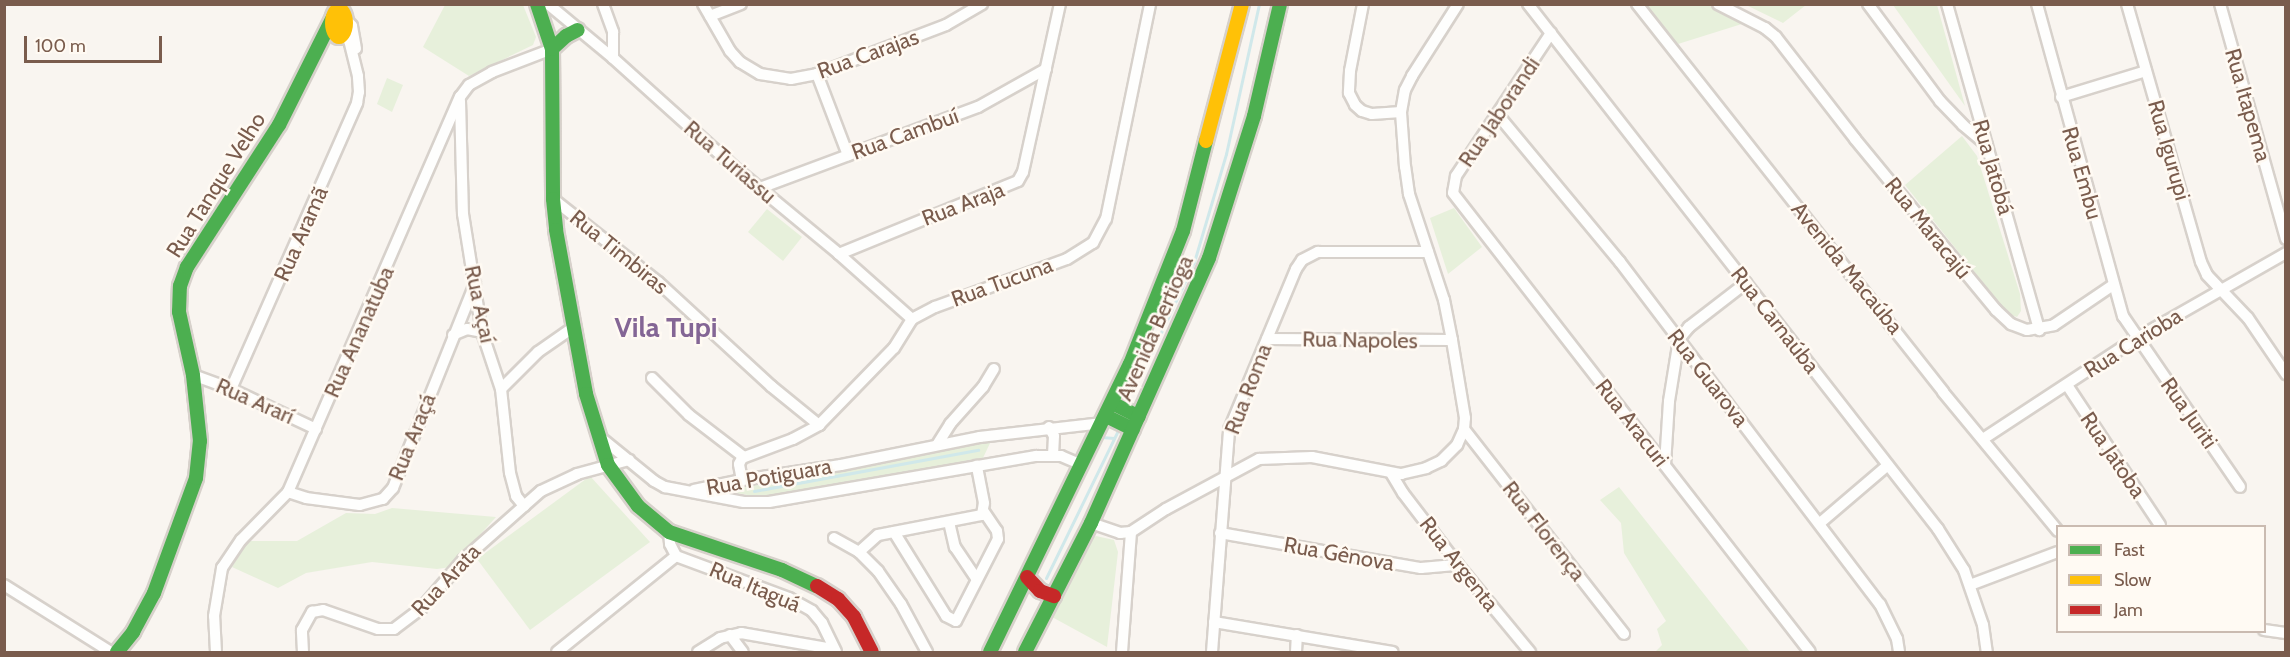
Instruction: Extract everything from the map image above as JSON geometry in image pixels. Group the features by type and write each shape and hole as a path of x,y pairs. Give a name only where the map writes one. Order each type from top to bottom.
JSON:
{"street":[{"path":"537,4 552,49 553,199 573,327 596,434 608,465 638,506 669,532 782,570 824,589 838,599 854,617 872,652"},
{"name":"Rua Turiassu","path":"548,4 614,58 760,189 839,254 912,319"},
{"path":"603,4 613,32 614,58"},
{"path":"703,4 710,16 741,4"},
{"name":"Rua Carajas","path":"710,16 730,51 749,69 777,79 804,78 945,25 982,4"},
{"name":"Rua Araja","path":"839,254 1015,184 1023,172 1060,4"},
{"name":"Rua Tucuna","path":"912,319 935,307 1067,259 1093,243 1106,219 1150,4"},
{"name":"Avenida Bertioga","path":"990,652 1107,414 1184,231 1242,4"},
{"name":"Avenida Bertioga","path":"1025,652 1091,523 1193,297 1228,204 1254,116 1280,4"},
{"path":"1363,4 1350,70 1349,93 1355,105 1362,111 1372,114 1401,112"},
{"path":"1091,523 1120,533 1131,532 1223,477 1259,459 1312,457 1371,466 1392,473 1410,474 1441,461 1457,445 1464,429 1452,340 1444,300 1409,194 1404,167 1401,112 1405,90 1412,76 1458,4"},
{"name":"Rua Carnaúba","path":"1528,4 1888,465 1956,556 1970,585 1988,652"},
{"name":"Avenida Macaúba","path":"1637,4 2056,529"},
{"name":"Rua Maracajú","path":"1718,4 1765,28 1776,37 1995,310 2011,324 2027,330 2039,330"},
{"path":"1868,4 1940,101 1963,125 1987,145"},
{"name":"Rua Jatobá","path":"1947,4 2039,330"},
{"name":"Rua Embu","path":"2037,4 2113,285 2123,316 2138,338"},
{"name":"Rua Igurupi","path":"2127,4 2201,262 2207,275 2240,308 2286,374"},
{"name":"Rua Itapema","path":"2220,4 2286,239"},
{"name":"Rua Aramã","path":"231,388 351,122 359,92 358,76 339,12"},
{"name":"Rua Tanque Velho","path":"117,652 133,632 154,593 196,478 200,441 193,375 179,312 180,286 187,267 279,125 339,12"},
{"path":"552,49 566,36 579,30"},
{"name":"Rua Jaborandi","path":"1453,193 1456,176 1551,33"},
{"name":"Rua Ananatuba","path":"216,652 214,616 222,568 241,540 288,492 460,97 478,79 552,49"},
{"name":"Rua Cambuí","path":"760,189 978,107 1046,69"},
{"path":"2061,97 2146,71"},
{"path":"817,74 848,155"},
{"name":"Rua Açaí","path":"460,97 463,214 482,332 501,389 510,473 516,496 524,506"},
{"name":"Rua Guarova","path":"1498,115 1620,262 1820,523 1880,604 1897,639 1899,652"},
{"name":"Rua Aracuri","path":"1453,193 1810,652"},
{"name":"Rua Timbiras","path":"553,199 658,282 771,386 819,425"},
{"name":"Rua Roma","path":"1212,652 1223,477 1229,430 1296,269 1308,256 1326,251 1428,252"},
{"name":"Rua Carioba","path":"1983,439 2138,338 2286,253"},
{"path":"1665,465 1669,401 1679,339 1689,327 1746,283"},
{"name":"Rua Araçá","path":"288,492 306,498 360,506 383,499 393,488 475,284"},
{"path":"2039,330 2054,325 2113,285"},
{"path":"742,480 740,464 744,457 793,439 819,425 894,348 912,319"},
{"path":"501,389 538,352 573,327"},
{"path":"453,335 467,329 482,332"},
{"name":"Rua Juriti","path":"2138,338 2240,488"},
{"name":"Rua Napoles","path":"1267,339 1452,340"},
{"path":"937,445 950,424 982,387 994,369"},
{"name":"Rua Ararí","path":"193,375 231,388 316,429"},
{"path":"652,378 689,415 744,457"},
{"name":"Rua Jatoba","path":"2067,385 2160,525"},
{"path":"1107,414 1136,423"},
{"name":"Rua Potiguara","path":"689,492 742,480 841,465 937,445 1049,427 1107,414"},
{"path":"1049,427 1054,436 1053,455"},
{"name":"Rua Florença","path":"1464,429 1624,633"},
{"path":"596,434 654,481 665,487 689,492"},
{"name":"Rua Potiguara","path":"689,492 744,502 769,502 1053,455 1082,465"},
{"name":"Rua Arata","path":"303,652 302,630 308,616 315,610 322,610 378,629 388,630 400,626 421,609 463,560 524,506 555,483 629,460"},
{"path":"1820,523 1888,465"},
{"path":"894,532 950,620 960,618 976,578 999,535 984,512 977,466"},
{"name":"Rua Argenta","path":"1392,473 1403,493 1458,565 1530,652"},
{"path":"859,552 874,537 978,517 984,512"},
{"path":"949,522 955,547 976,578"},
{"path":"557,652 676,556 670,544 669,532"},
{"path":"1122,652 1131,532"},
{"name":"Rua Gênova","path":"1220,533 1421,568 1458,565"},
{"path":"834,538 859,552 892,589 927,652"},
{"path":"1970,585 2056,553"},
{"name":"Rua Itaguá","path":"676,556 802,604 822,623 834,651"},
{"path":"1027,577 1040,591 1054,596"},
{"path":"4,585 111,652"},
{"path":"1214,622 1393,652"},
{"path":"2266,630 2286,633"},
{"path":"698,652 730,635 754,634 834,651"},
{"path":"730,635 743,652"},
{"path":"1296,652 1297,635"}],"green space":[{"path":"445,5 523,5 536,37 533,45 469,76 423,47"},
{"path":"1647,5 1708,5 1745,23 1678,44 1649,11"},
{"path":"1746,5 1806,5 1783,23"},
{"path":"1893,5 1937,5 1965,106"},
{"path":"387,78 403,85 392,112 377,104"},
{"path":"1962,136 1977,156 2020,294 2021,311 2017,317 2008,314 1905,185"},
{"path":"1454,208 1482,247 1448,274 1430,218"},
{"path":"767,209 802,237 783,261 748,232"},
{"path":"992,439 982,460 766,498 724,491 730,488"},
{"path":"590,476 650,542 530,630 477,559"},
{"path":"1619,487 1750,652 1655,652 1662,645 1657,629 1666,621 1624,553 1621,523 1600,500"},
{"path":"392,508 496,517 451,567 437,569 372,562 306,573 278,588 232,567 248,541 297,541 346,513 375,514"},
{"path":"1096,536 1114,540 1118,552 1107,647 1052,617 1087,541"}],"waterway":[{"path":"1147,362 1194,262 1226,154 1259,4"},
{"path":"1046,578 1119,428"},
{"path":"1101,437 1114,438"},
{"path":"754,491 978,450"}],"traffic: fast":[{"path":"537,4 552,49 553,199 556,230 586,394 608,465 638,506 669,532 782,570 817,586"},
{"path":"1025,652 1091,523 1209,258 1254,116 1280,4"},
{"path":"117,652 133,632 154,593 196,478 200,441 193,375 179,312 180,286 187,267 279,125 333,17"},
{"path":"552,49 566,36 578,30"},
{"path":"990,652 1130,364 1183,231 1206,141"},
{"path":"1112,403 1139,417"},
{"path":"1106,416 1133,429"}],"traffic: slow":[{"path":"1206,141 1242,4"},
{"path":"340,9 344,15 340,21 336,21 332,13 340,9"}],"traffic: jam":[{"path":"1027,577 1040,591 1054,596"},
{"path":"817,586 838,599 854,617 872,652"}],"district":[{"name":"Vila Tupi","path":"666,327"}]}
